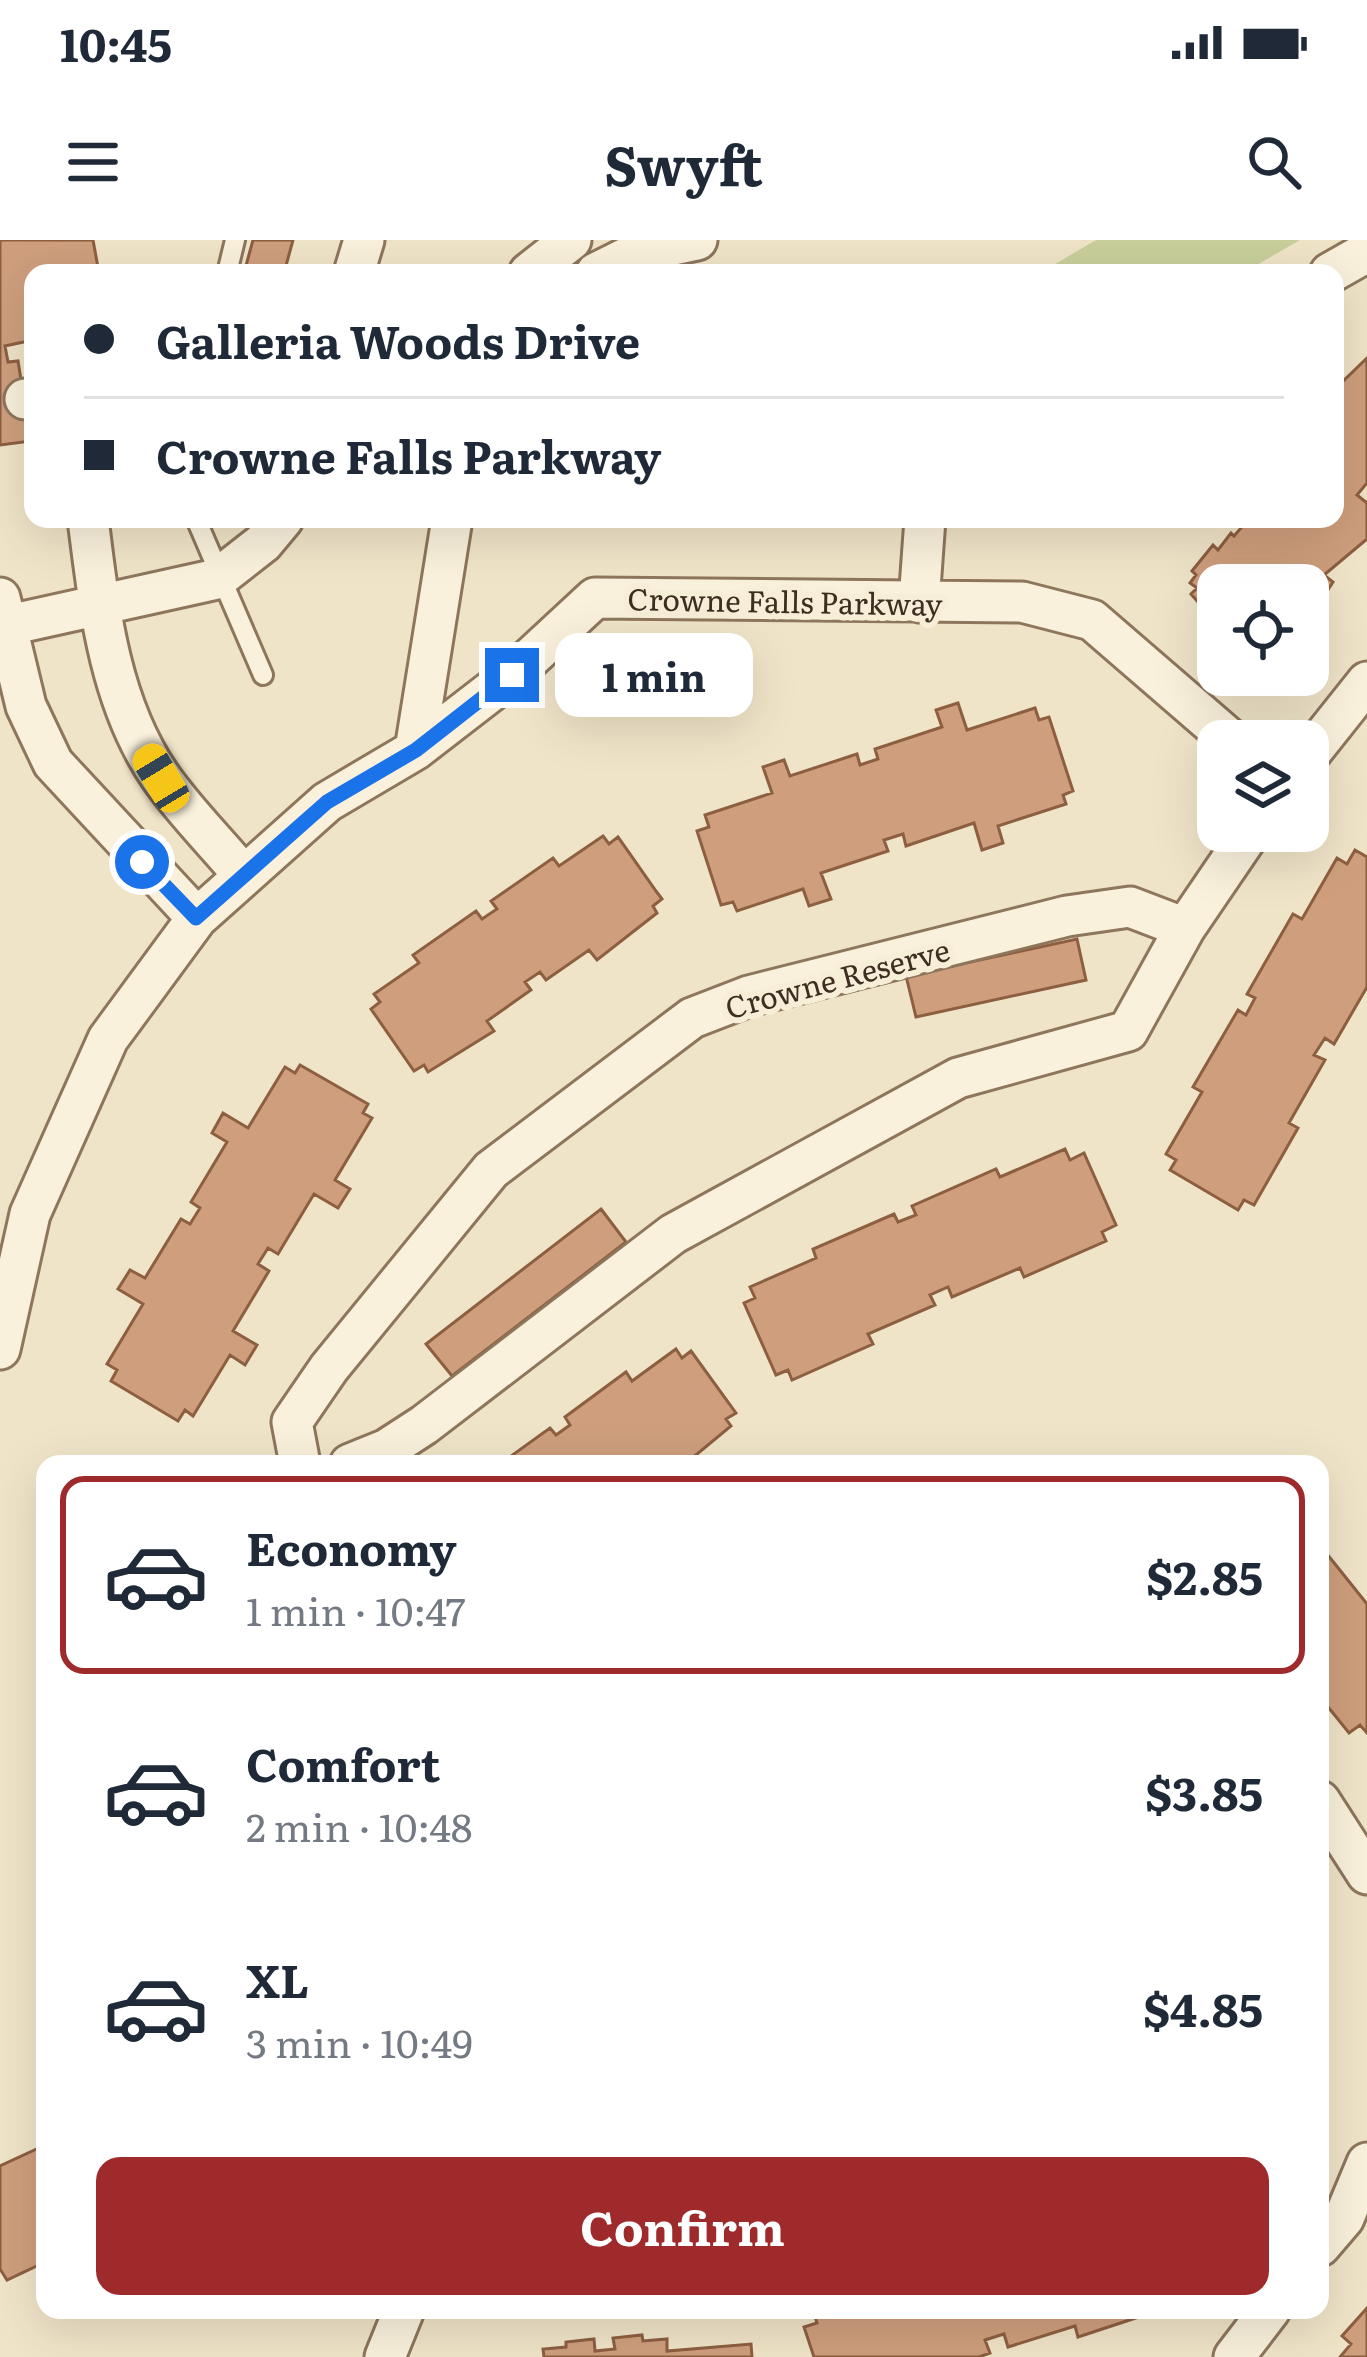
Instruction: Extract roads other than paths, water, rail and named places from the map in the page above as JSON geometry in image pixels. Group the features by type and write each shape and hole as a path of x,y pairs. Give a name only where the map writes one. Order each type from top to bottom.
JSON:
{"street":[{"path":"540,264 571,240"},
{"path":"615,264 636,254 697,240"},
{"path":"89,528 119,692 137,738 161,778 244,876"},
{"path":"196,918 53,763 26,706 3,617 101,608 218,579 276,528"},
{"path":"416,750 451,528"},
{"path":"919,602 924,528"},
{"name":"Crowne Falls Parkway","path":"0,1349 30,1214 108,1039 196,918 327,802 416,750 512,675 595,598 1022,602 1092,620 1208,720"},
{"path":"1329,730 1367,682"},
{"path":"372,1455 424,1425 673,1234 958,1078 1128,1031 1185,928 1237,852"},
{"name":"Crowne Reserve","path":"298,1455 292,1422 329,1368 491,1170 692,1018 749,996 1067,916 1130,907 1185,928"},
{"path":"1329,1815 1367,1874"},
{"path":"1329,2236 1344,2218 1367,2163"},
{"path":"385,2357 400,2319"},
{"path":"1234,2357 1263,2319"}],"lane":[{"path":"199,528 263,675"}]}
